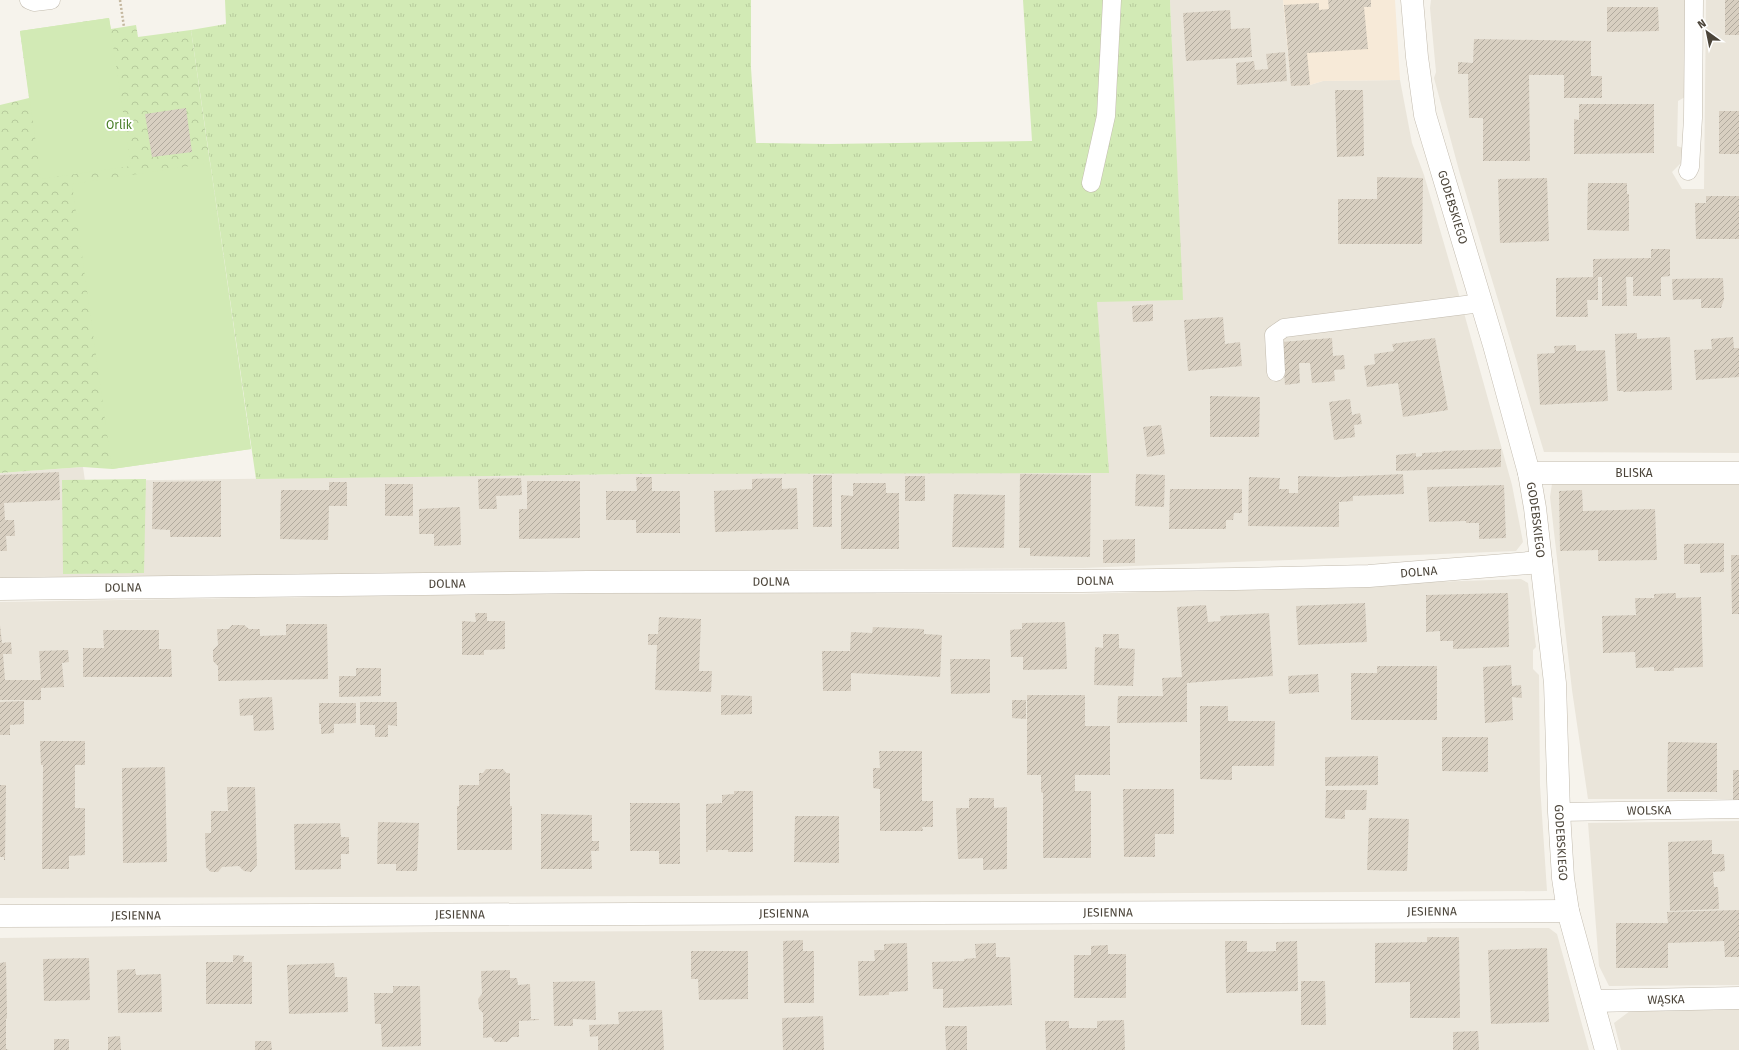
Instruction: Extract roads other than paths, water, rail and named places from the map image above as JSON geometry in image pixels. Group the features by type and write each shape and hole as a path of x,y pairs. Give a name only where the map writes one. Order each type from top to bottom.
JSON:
{"street":[{"name":"GODEBSKIEGO","path":"1412,0 1425,115 1481,303 1529,473 1535,508 1555,683 1559,812 1563,878 1568,911 1606,1050"},
{"name":"BLISKA","path":"1529,473 1739,473"},
{"name":"DOLNA","path":"0,589 588,582 1066,581 1235,579 1368,576 1541,562"},
{"name":"JESIENNA","path":"0,916 1568,911"},
{"name":"WĄSKA","path":"1593,1001 1739,998"}],"lane":[{"path":"30,0 34,2 51,0"},
{"path":"1092,184 1106,116 1112,0"},
{"path":"1688,171 1690,167 1693,118 1694,0"},
{"path":"1276,372 1274,335 1284,328 1481,303"},
{"name":"WOLSKA","path":"1559,812 1739,809"}],"park label":[{"name":"Orlik","path":"119,125"}]}
